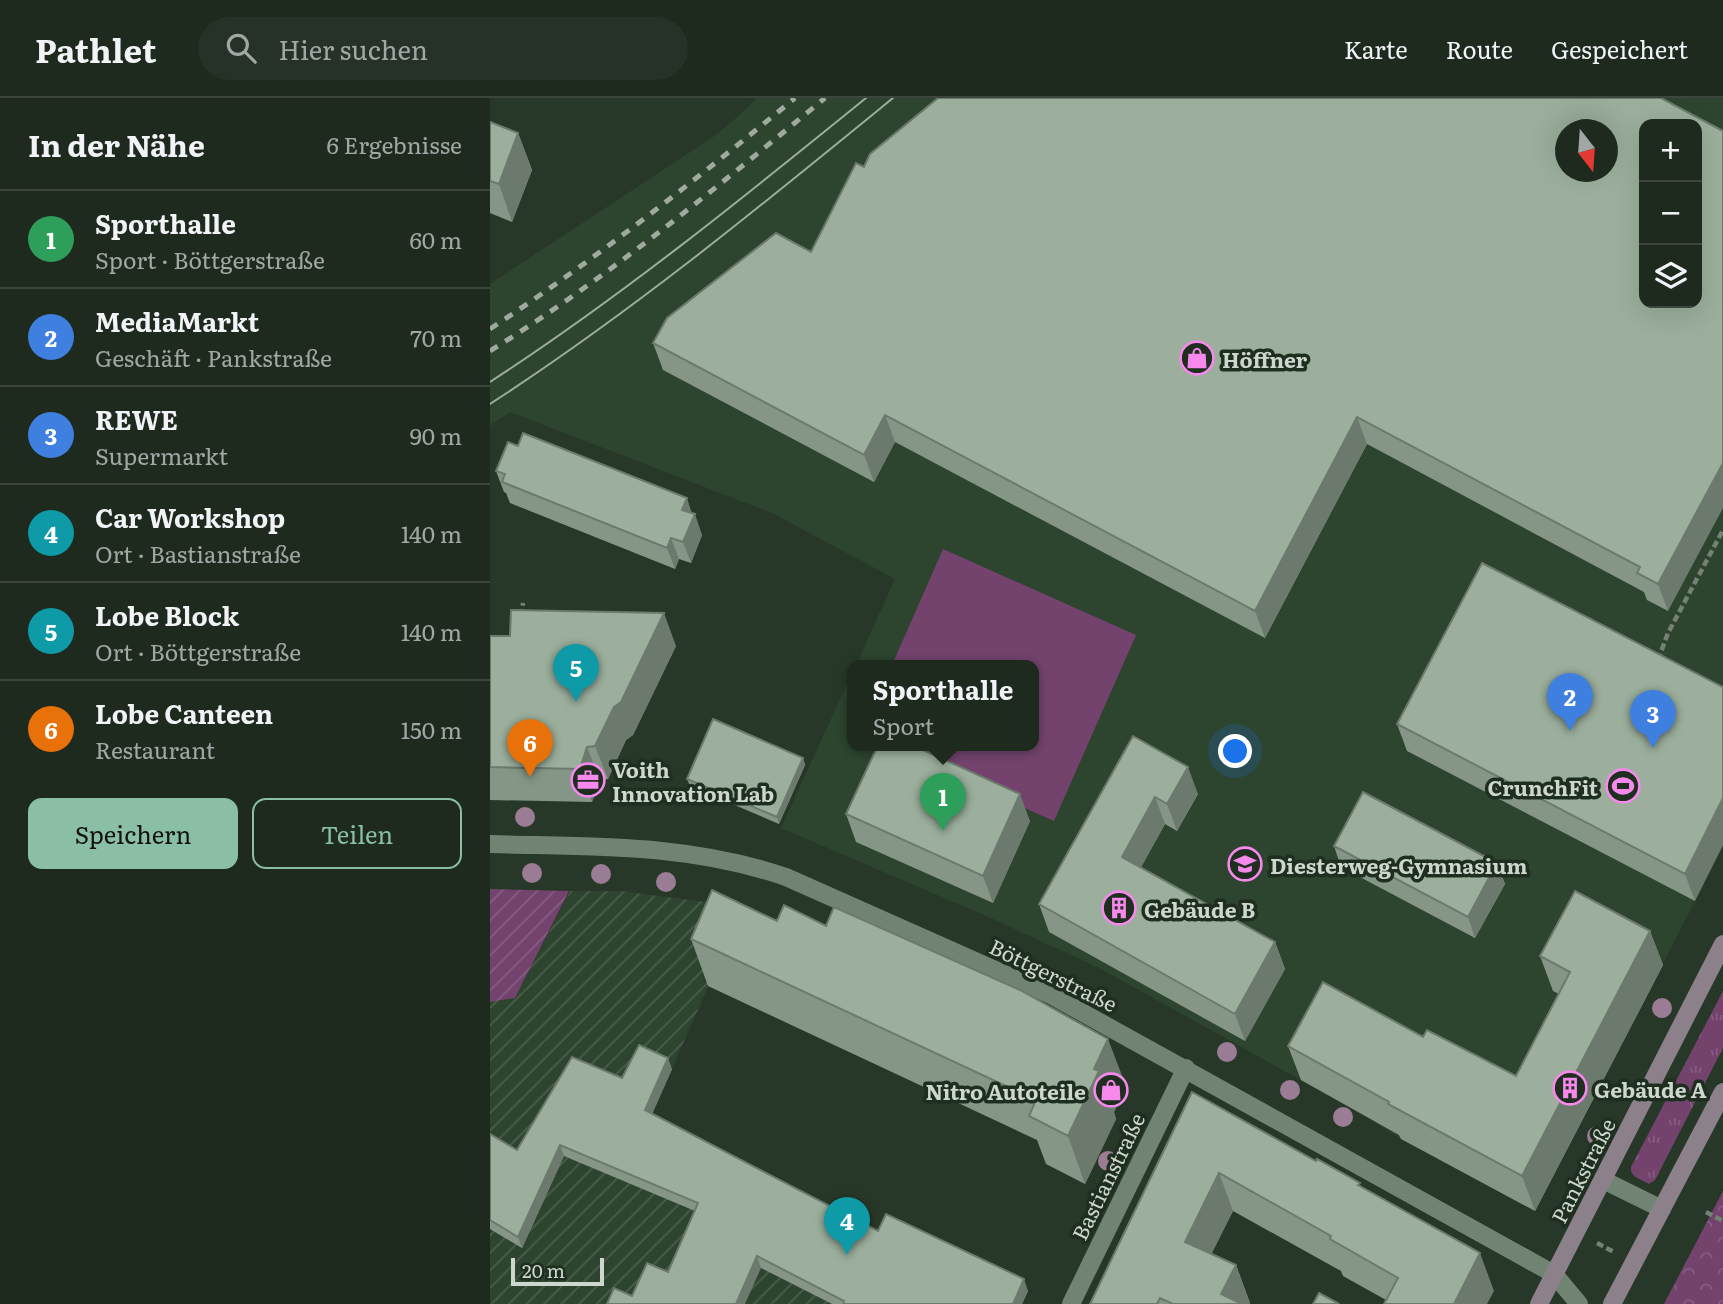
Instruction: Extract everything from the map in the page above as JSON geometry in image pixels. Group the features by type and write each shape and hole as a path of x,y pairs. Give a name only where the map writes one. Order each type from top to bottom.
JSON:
{"main road":[{"name":"Pankstraße","path":"1539,1304 1723,944"},
{"path":"1612,1304 1723,1092"}],"street":[{"name":"Böttgerstraße","path":"490,844 640,848 755,866 786,877 1049,993 1554,1274"},
{"name":"Bastianstraße","path":"1071,1304 1186,1068"},
{"path":"1603,1180 1662,1209"},
{"path":"1554,1274 1579,1304"}],"path":[{"path":"1654,669 1668,633 1723,530"},
{"path":"519,629 523,603"},
{"path":"1706,1212 1723,1221"},
{"path":"1592,1240 1615,1252"}],"shaded area":[{"path":"757,98 1723,98 1723,847 1535,1211 1401,1139 1362,1114 1101,969 993,919 781,828 847,684 847,751 1039,751 1039,660 858,660 895,579 772,513 510,412 490,426 490,284 713,137"},
{"path":"570,891 621,891 743,907 649,1121 1022,1304 490,1304 490,1002 515,998"}],"green space":[{"path":"943,549 1136,635 1054,821 896,751 1039,751 1039,660 894,660"},
{"path":"490,889 569,891 515,998 490,1002"},
{"path":"1723,991 1723,1048 1655,1180 1649,1184 1634,1176 1631,1167"},
{"path":"1723,1191 1723,1304 1664,1304"}],"building":[{"name":"Höffner","path":"938,98 1661,98 1700,119 1639,119 1639,308 1702,308 1702,120 1723,131 1723,463 1658,584 1637,573 1640,567 1357,417 1255,611 885,415 864,455 653,343 667,318 776,233 811,252 856,163 864,167 870,154"},
{"path":"490,122 518,133 499,184 490,181"},
{"path":"523,433 687,498 682,510 695,514 683,542 671,538 667,548 502,482 505,474 496,471 508,442 518,446"},
{"path":"1482,563 1723,687 1723,798 1685,874 1397,724"},
{"path":"511,610 664,613 621,702 614,707 595,746 587,747 580,769 490,767 490,636 510,636"},
{"path":"713,719 803,758 777,817 687,779"},
{"name":"Gebäude B","path":"1133,736 1188,767 1167,804 1155,797 1122,857 1275,942 1235,1014 1039,904"},
{"path":"875,751 925,751 1020,794 983,876 846,814"},
{"path":"1363,792 1497,863 1468,917 1334,846"},
{"path":"712,890 777,921 784,905 826,926 834,907 1020,990 1108,1039 1094,1069 1099,1071 1068,1136 1029,1116 1036,1100 691,939"},
{"path":"1575,891 1650,931 1522,1176 1388,1104 1389,1102 1288,1046 1323,982 1423,1037 1427,1030 1516,1076 1570,972 1540,956"},
{"path":"639,1045 668,1058 645,1110 878,1231 886,1214 1024,1279 1013,1304 843,1304 844,1301 757,1256 736,1304 607,1304 614,1288 632,1296 647,1263 668,1272 698,1203 560,1145 518,1237 490,1220 490,1134 517,1150 572,1057 622,1078"},
{"path":"1192,1092 1360,1183 1358,1185 1480,1253 1454,1304 1384,1304 1398,1278 1330,1239 1331,1236 1219,1173 1185,1242 1236,1265 1221,1294 1242,1304 1173,1304 1160,1298 1157,1304 1090,1304"},
{"path":"1319,1293 1339,1304 1313,1304"}],"tram line":[{"path":"490,382 635,280 866,98"},
{"path":"490,404 645,295 893,98"}],"railway":[{"path":"490,329 646,218 795,98"},
{"path":"490,351 620,262 825,98"}],"place":[{"name":"Höffner","path":"1197,358"},
{"name":"Lobe Block","path":"576,702"},
{"name":"MediaMarkt","path":"1570,731"},
{"name":"REWE","path":"1653,748"},
{"name":"Lobe Canteen","path":"530,777"},
{"name":"Voith Innovation Lab","path":"588,780"},
{"name":"CrunchFit","path":"1623,786"},
{"name":"Sporthalle","path":"943,831"},
{"name":"Diesterweg-Gymnasium","path":"1245,864"},
{"name":"Gebäude B","path":"1119,908"},
{"name":"Gebäude A","path":"1570,1088"},
{"name":"Nitro Autoteile","path":"1111,1090"},
{"name":"Car Workshop","path":"847,1255"}]}
